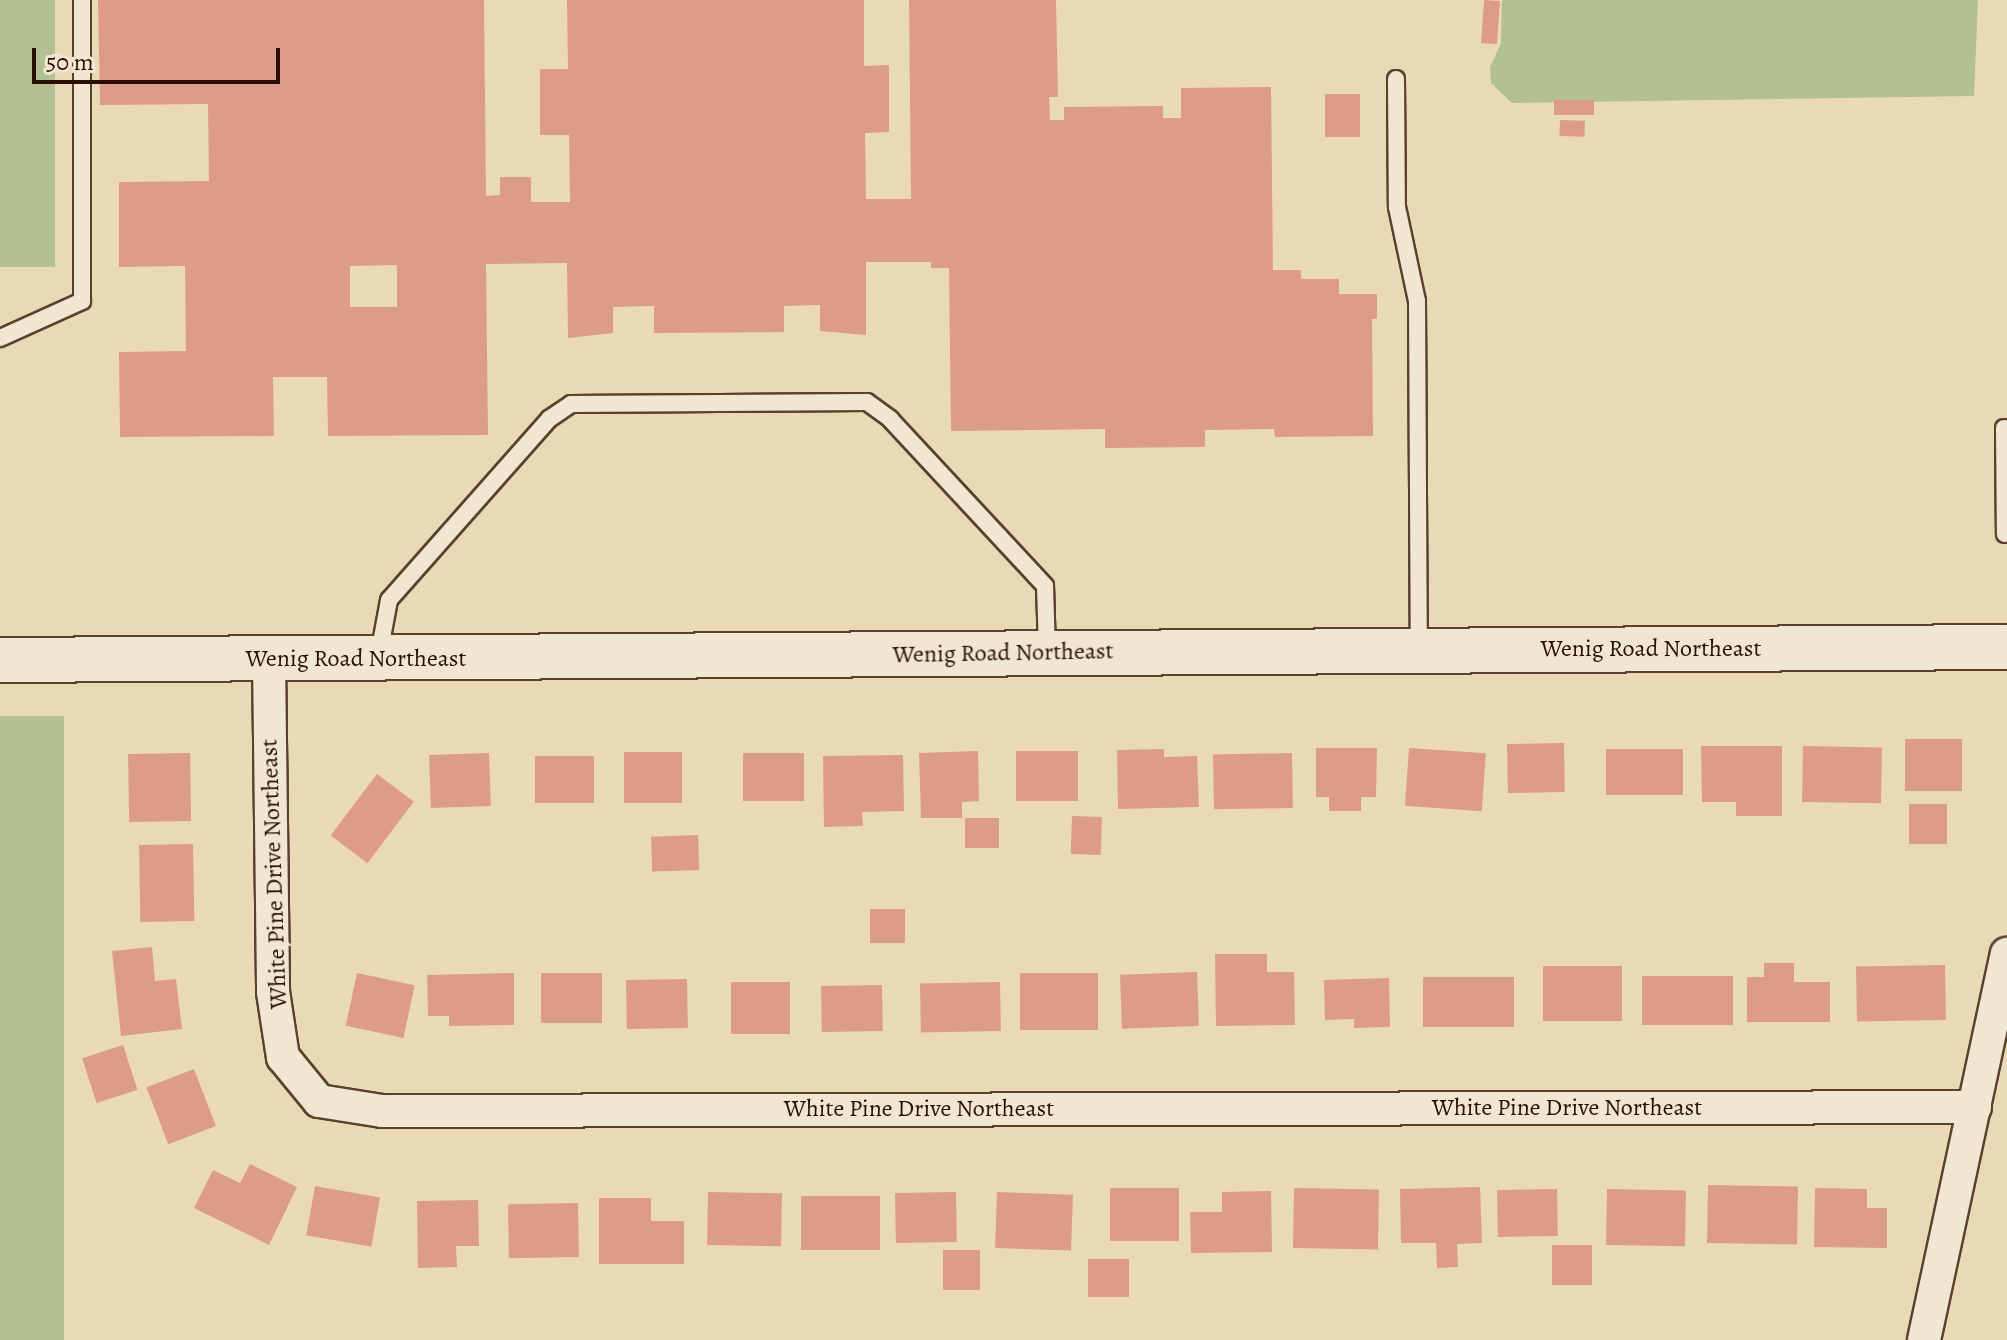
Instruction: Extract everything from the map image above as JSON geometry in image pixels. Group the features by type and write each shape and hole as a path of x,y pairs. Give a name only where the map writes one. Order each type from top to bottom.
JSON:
{"street":[{"name":"Wenig Road Northeast","path":"0,660 378,660 2007,647"},
{"name":"White Pine Drive Northeast","path":"269,658 273,992 283,1057 319,1101 382,1111 1975,1107"},
{"path":"1924,1340 2007,954"}],"lane":[{"path":"0,338 82,301 82,0"},
{"path":"1396,79 1397,207 1417,301 1419,650"},
{"path":"378,660 389,600 549,419 571,404 867,402 890,419 1045,586 1047,653"},
{"path":"2004,428 2005,534"}],"green space":[{"path":"0,0 55,0 55,267 0,267"},
{"path":"1502,0 1978,0 1974,96 1512,103 1491,83 1490,67 1501,43"},
{"path":"0,716 64,716 64,1340 0,1340"}],"building":[{"path":"98,0 484,0 486,196 500,195 500,177 531,177 531,202 570,202 569,135 540,135 540,69 568,69 567,0 864,0 864,66 889,65 889,132 865,133 866,199 911,199 909,0 1056,0 1058,97 1049,97 1050,120 1064,120 1064,107 1163,106 1163,118 1181,118 1181,88 1271,87 1273,270 1301,270 1301,279 1339,279 1339,294 1377,294 1377,319 1372,319 1373,436 1275,437 1274,429 1205,430 1205,447 1105,448 1105,429 951,431 949,268 931,268 931,262 866,262 866,335 820,331 820,305 784,306 784,332 654,333 654,306 613,307 613,333 568,338 567,263 486,264 488,435 328,436 327,377 273,377 274,436 120,437 119,352 186,351 185,266 119,267 119,182 209,181 208,104 100,105","holes":["397,265 397,307 350,307 350,266"]},
{"path":"1484,0 1500,1 1497,44 1481,43"},
{"path":"1325,94 1360,94 1360,137 1325,137"},
{"path":"1554,100 1594,100 1594,115 1554,115"},
{"path":"1560,120 1585,121 1584,137 1559,136"},
{"path":"1905,739 1962,739 1962,791 1905,791"},
{"path":"1564,743 1565,792 1508,793 1507,744"},
{"path":"1701,746 1782,746 1782,816 1736,816 1736,802 1702,802"},
{"path":"1803,746 1882,747 1881,803 1802,802"},
{"path":"1316,748 1377,748 1376,797 1361,797 1361,811 1329,811 1329,797 1316,797"},
{"path":"1409,748 1486,753 1482,811 1405,806"},
{"path":"1164,749 1164,757 1197,756 1199,807 1118,809 1117,750"},
{"path":"1606,749 1683,749 1683,795 1606,795"},
{"path":"978,751 979,801 962,802 962,818 921,818 919,753"},
{"path":"1016,751 1078,751 1078,801 1016,801"},
{"path":"624,752 682,752 682,803 624,803"},
{"path":"190,753 191,821 129,822 128,754"},
{"path":"489,753 491,806 431,808 429,755"},
{"path":"743,753 804,753 804,801 743,801"},
{"path":"1292,753 1293,808 1214,809 1213,754"},
{"path":"903,755 904,811 862,812 863,826 824,827 823,756"},
{"path":"535,756 594,756 594,803 535,803"},
{"path":"377,774 414,802 367,863 331,835"},
{"path":"1909,804 1947,804 1947,844 1909,844"},
{"path":"1072,816 1102,817 1101,855 1071,854"},
{"path":"965,818 999,818 999,848 965,848"},
{"path":"698,835 699,870 652,872 651,837"},
{"path":"193,844 194,921 140,922 139,845"},
{"path":"870,909 905,909 905,943 870,943"},
{"path":"152,947 155,981 176,979 182,1029 121,1036 112,951"},
{"path":"1215,954 1267,954 1267,972 1294,972 1295,1025 1216,1026"},
{"path":"1764,963 1794,963 1794,982 1830,982 1830,1022 1747,1022 1747,977 1764,977"},
{"path":"1945,965 1946,1020 1857,1022 1856,967"},
{"path":"1543,966 1622,966 1622,1021 1543,1021"},
{"path":"1197,972 1199,1026 1122,1029 1120,975"},
{"path":"357,973 415,985 403,1038 346,1026"},
{"path":"514,973 514,1025 449,1026 449,1016 428,1016 427,975"},
{"path":"541,973 602,973 602,1023 541,1023"},
{"path":"1020,973 1098,973 1098,1030 1020,1030"},
{"path":"1642,976 1733,976 1733,1025 1642,1025"},
{"path":"1423,977 1514,977 1514,1027 1423,1027"},
{"path":"1389,978 1390,1027 1354,1028 1354,1019 1325,1020 1324,980"},
{"path":"687,979 688,1028 627,1029 626,980"},
{"path":"731,982 790,982 790,1034 731,1034"},
{"path":"1000,982 1001,1031 921,1032 920,983"},
{"path":"882,985 883,1031 822,1032 821,986"},
{"path":"123,1045 138,1090 97,1103 82,1058"},
{"path":"194,1069 216,1126 168,1144 146,1087"},
{"path":"250,1164 297,1187 269,1245 194,1208 213,1170 240,1183"},
{"path":"1708,1185 1798,1187 1797,1245 1707,1243"},
{"path":"315,1186 380,1197 371,1247 306,1235"},
{"path":"1480,1187 1482,1243 1457,1244 1458,1267 1437,1268 1436,1243 1401,1243 1400,1189"},
{"path":"1110,1188 1179,1188 1179,1241 1110,1241"},
{"path":"1294,1188 1379,1189 1378,1249 1293,1248"},
{"path":"1815,1188 1867,1189 1867,1208 1887,1208 1887,1248 1814,1247"},
{"path":"1557,1189 1558,1236 1498,1237 1497,1190"},
{"path":"1607,1189 1686,1190 1685,1246 1606,1245"},
{"path":"1271,1191 1272,1252 1191,1253 1190,1212 1222,1212 1222,1192"},
{"path":"708,1192 782,1193 781,1246 707,1245"},
{"path":"956,1192 957,1242 896,1243 895,1193"},
{"path":"997,1192 1073,1195 1071,1251 995,1248"},
{"path":"801,1196 880,1196 880,1250 801,1250"},
{"path":"599,1198 651,1198 651,1221 684,1221 684,1264 599,1264"},
{"path":"478,1200 479,1246 456,1246 457,1267 418,1268 417,1201"},
{"path":"578,1203 579,1257 509,1258 508,1204"},
{"path":"1552,1245 1592,1245 1592,1285 1552,1285"},
{"path":"943,1250 980,1250 980,1290 943,1290"},
{"path":"1088,1259 1129,1259 1129,1297 1088,1297"}]}
